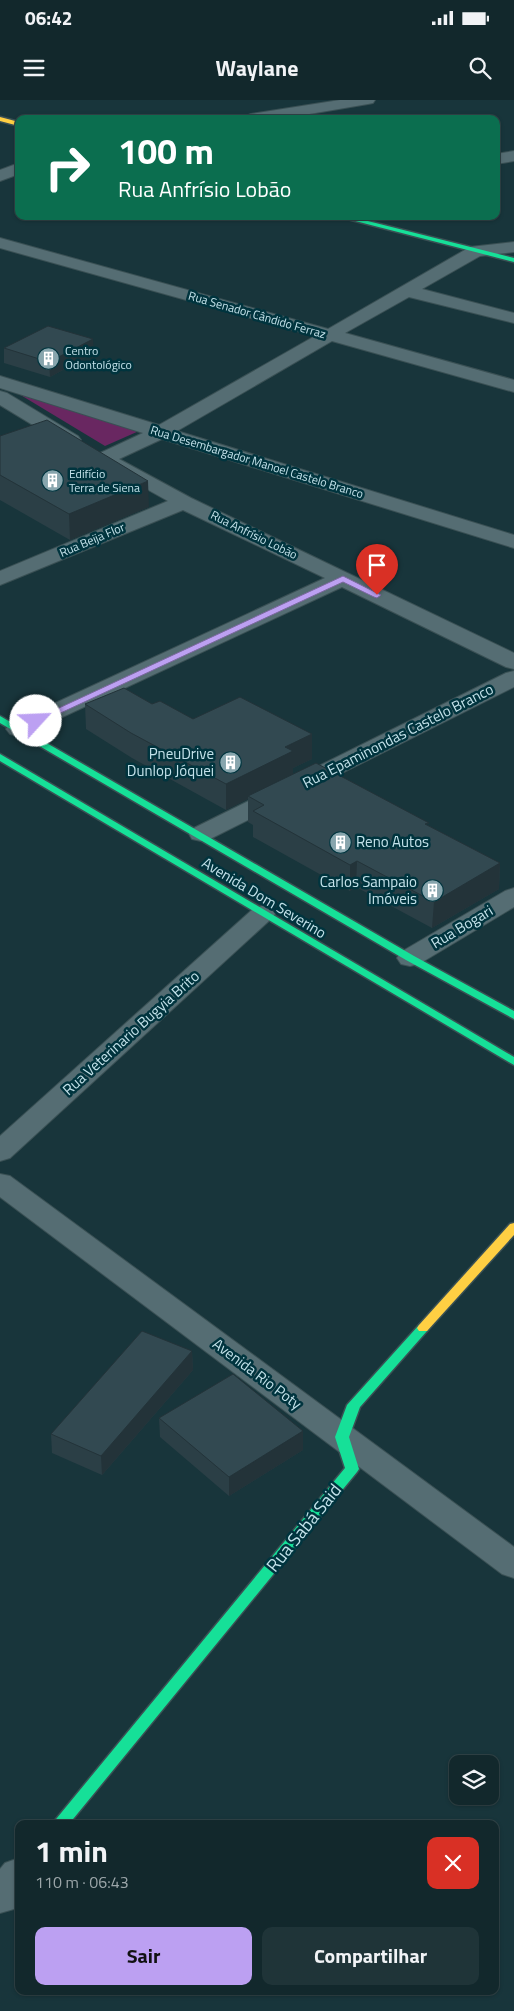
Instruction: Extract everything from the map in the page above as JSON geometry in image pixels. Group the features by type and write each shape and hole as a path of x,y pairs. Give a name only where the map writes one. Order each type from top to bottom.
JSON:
{"main road":[{"path":"0,119 15,123"},
{"path":"358,220 480,245 514,260"},
{"name":"Avenida Dom Severino","path":"9,724 201,834 410,958 514,1016"},
{"name":"Avenida Dom Severino","path":"0,757 514,1062"},
{"path":"342,1437 354,1405 514,1227"},
{"name":"Rua Sabá Said","path":"63,1820 352,1469 342,1437"}],"street":[{"path":"276,115 368,100"},
{"path":"500,158 514,156"},
{"path":"0,176 15,170"},
{"name":"Rua Senador Cândido Ferraz","path":"0,243 514,386"},
{"path":"105,458 161,432 407,291 480,245 514,246"},
{"path":"407,291 514,318"},
{"name":"Rua Desembargador Manoel Castelo Branco","path":"0,382 514,542"},
{"name":"Rua Anfrísio Lobão","path":"0,397 47,427 184,502 514,662"},
{"path":"24,436 47,427"},
{"name":"Rua Beija Flor","path":"0,579 184,502"},
{"path":"9,724 343,578"},
{"name":"Rua Epaminondas Castelo Branco","path":"201,834 514,678"},
{"name":"Rua Bogari","path":"410,958 514,896"},
{"name":"Rua Veterinario Bugyia Brito","path":"0,1152 262,914"},
{"name":"Avenida Rio Poty","path":"0,1183 514,1565"},
{"path":"0,1897 15,1879"}],"shaded area":[{"path":"14,391 139,431 105,446"}],"building":[{"path":"48,326 93,339 49,362 4,348"},
{"path":"47,420 148,481 69,514 0,475 0,436"},
{"path":"124,688 152,704 160,701 193,719 240,697 312,734 285,747 293,751 226,784 131,733 85,704"},
{"path":"316,763 429,823 425,824 500,863 434,902 357,861 350,865 253,811 264,805 248,796"},
{"path":"142,1331 192,1351 101,1456 51,1434"},
{"path":"233,1374 303,1431 229,1477 159,1418"}],"traffic: fast":[{"path":"355,220 514,260"},
{"path":"0,719 410,958 514,1016"},
{"path":"0,757 514,1062"},
{"path":"63,1820 352,1469 342,1437 354,1405 423,1328"}],"traffic: slow":[{"path":"0,119 15,123"},
{"path":"423,1328 514,1227"}],"place":[{"name":"Centro Odontológico","path":"49,358"},
{"name":"Edifício Terra de Siena","path":"53,481"},
{"name":"PneuDrive Dunlop Jóquei","path":"230,763"},
{"name":"Reno Autos","path":"340,842"},
{"name":"Carlos Sampaio Imóveis","path":"433,891"}],"route":[{"path":"36,721 343,578 377,595"}]}
